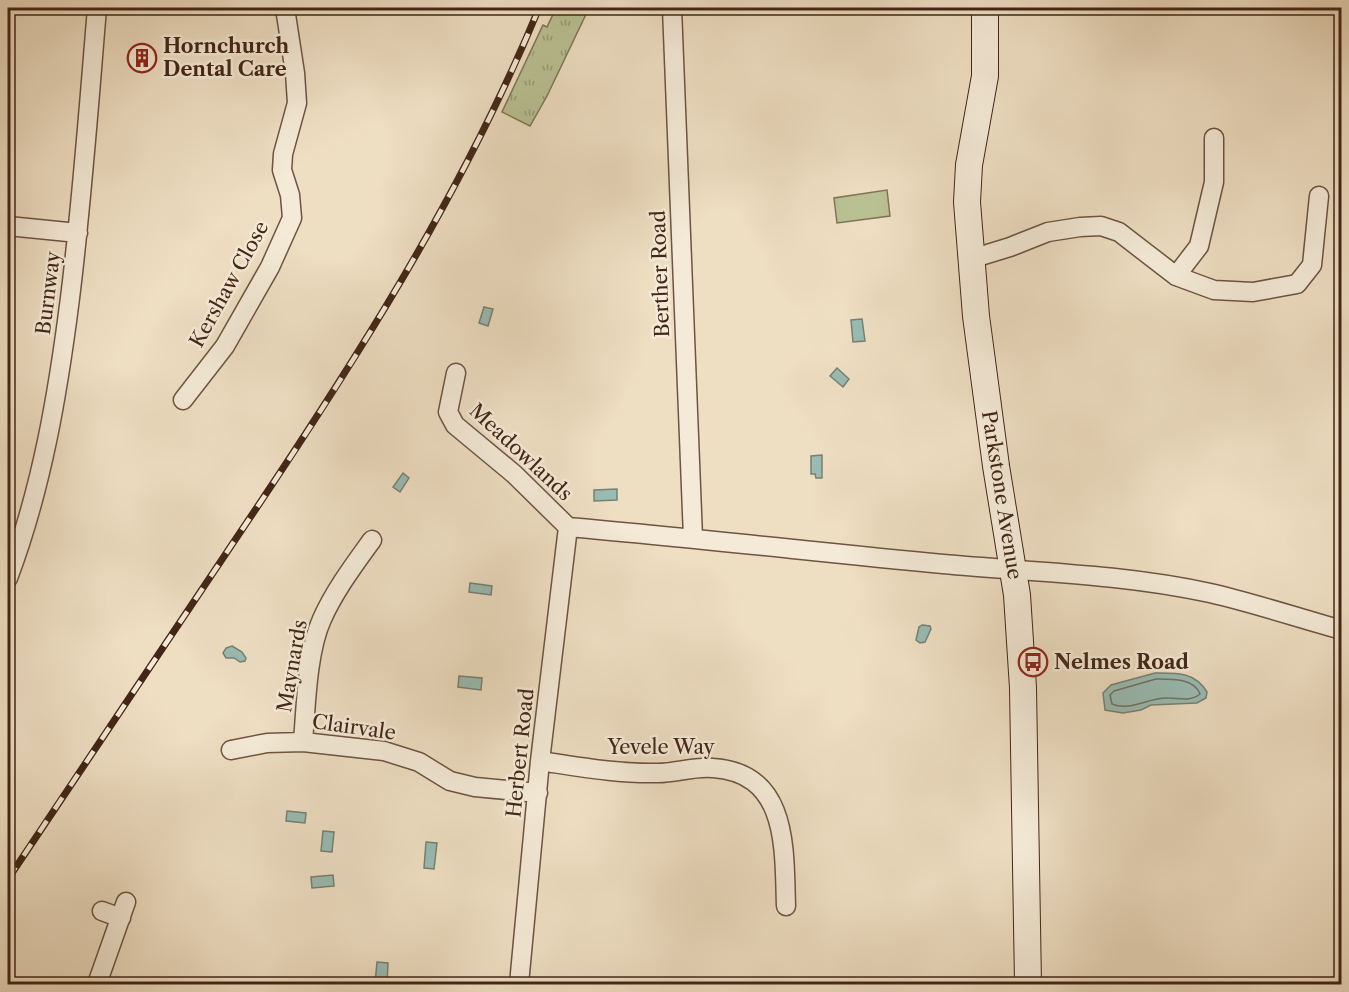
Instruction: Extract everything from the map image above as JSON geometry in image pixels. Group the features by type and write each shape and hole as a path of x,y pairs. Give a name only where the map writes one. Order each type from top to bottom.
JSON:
{"street":[{"name":"Burnway","path":"8,578 37,488 60,377 78,233 97,8"},
{"name":"Kershaw Close","path":"183,400 225,346 270,267 292,218 290,195 282,170 283,154 297,103 285,8"},
{"name":"Berther Road","path":"672,8 693,538"},
{"name":"Parkstone Avenue","path":"985,8 985,76 969,165 967,202 976,316 1017,595 1023,688 1029,984"},
{"path":"1176,276 1199,246 1214,182 1214,138"},
{"path":"971,259 1048,232 1101,226 1119,232 1176,276 1214,290 1253,292 1297,284 1312,265 1319,196"},
{"path":"8,226 78,233"},
{"name":"Meadowlands","path":"456,373 448,412 455,425 514,474 568,527"},
{"path":"568,527 1085,575 1211,593 1341,630"},
{"name":"Herbert Road","path":"519,984 540,761 568,527"},
{"name":"Maynards","path":"303,742 308,686 321,620 345,578 372,540"},
{"name":"Clairvale","path":"231,750 267,742 303,742 384,751 418,762 450,781 475,787 538,793"},
{"name":"Yevele Way","path":"540,761 637,773 668,773 711,767 738,772 760,787 769,798 780,823 784,849 786,906"},
{"path":"97,984 123,910 102,911"}],"green space":[{"path":"556,8 589,8 530,126 502,112 543,25 547,27"},
{"path":"887,190 890,216 837,223 834,198"}],"water":[{"path":"484,307 493,309 488,326 479,323"},
{"path":"862,319 865,341 853,342 851,320"},
{"path":"837,368 849,379 843,387 830,376"},
{"path":"822,455 822,478 816,478 815,474 811,474 811,456"},
{"path":"403,473 409,478 400,492 393,487"},
{"path":"617,489 617,500 594,501 594,490"},
{"path":"470,583 492,586 491,595 469,592"},
{"path":"930,626 931,629 925,642 920,643 916,640 919,627"},
{"path":"232,646 242,652 246,658 245,661 226,658 223,653 226,648"},
{"path":"1155,673 1191,677 1207,692 1206,698 1197,703 1151,705 1141,710 1123,713 1105,710 1103,693 1111,685"},
{"path":"459,676 482,678 481,690 458,687"},
{"path":"287,811 306,813 305,823 286,821"},
{"path":"323,831 334,832 332,852 321,851"},
{"path":"426,842 437,843 434,869 424,868"},
{"path":"333,875 334,886 312,888 311,877"},
{"path":"377,962 388,963 387,984 375,984"}],"railway":[{"path":"8,879 359,351 474,149 539,8"}],"place":[{"name":"Hornchurch Dental Care","path":"142,58"},
{"name":"Nelmes Road","path":"1033,662"}]}
